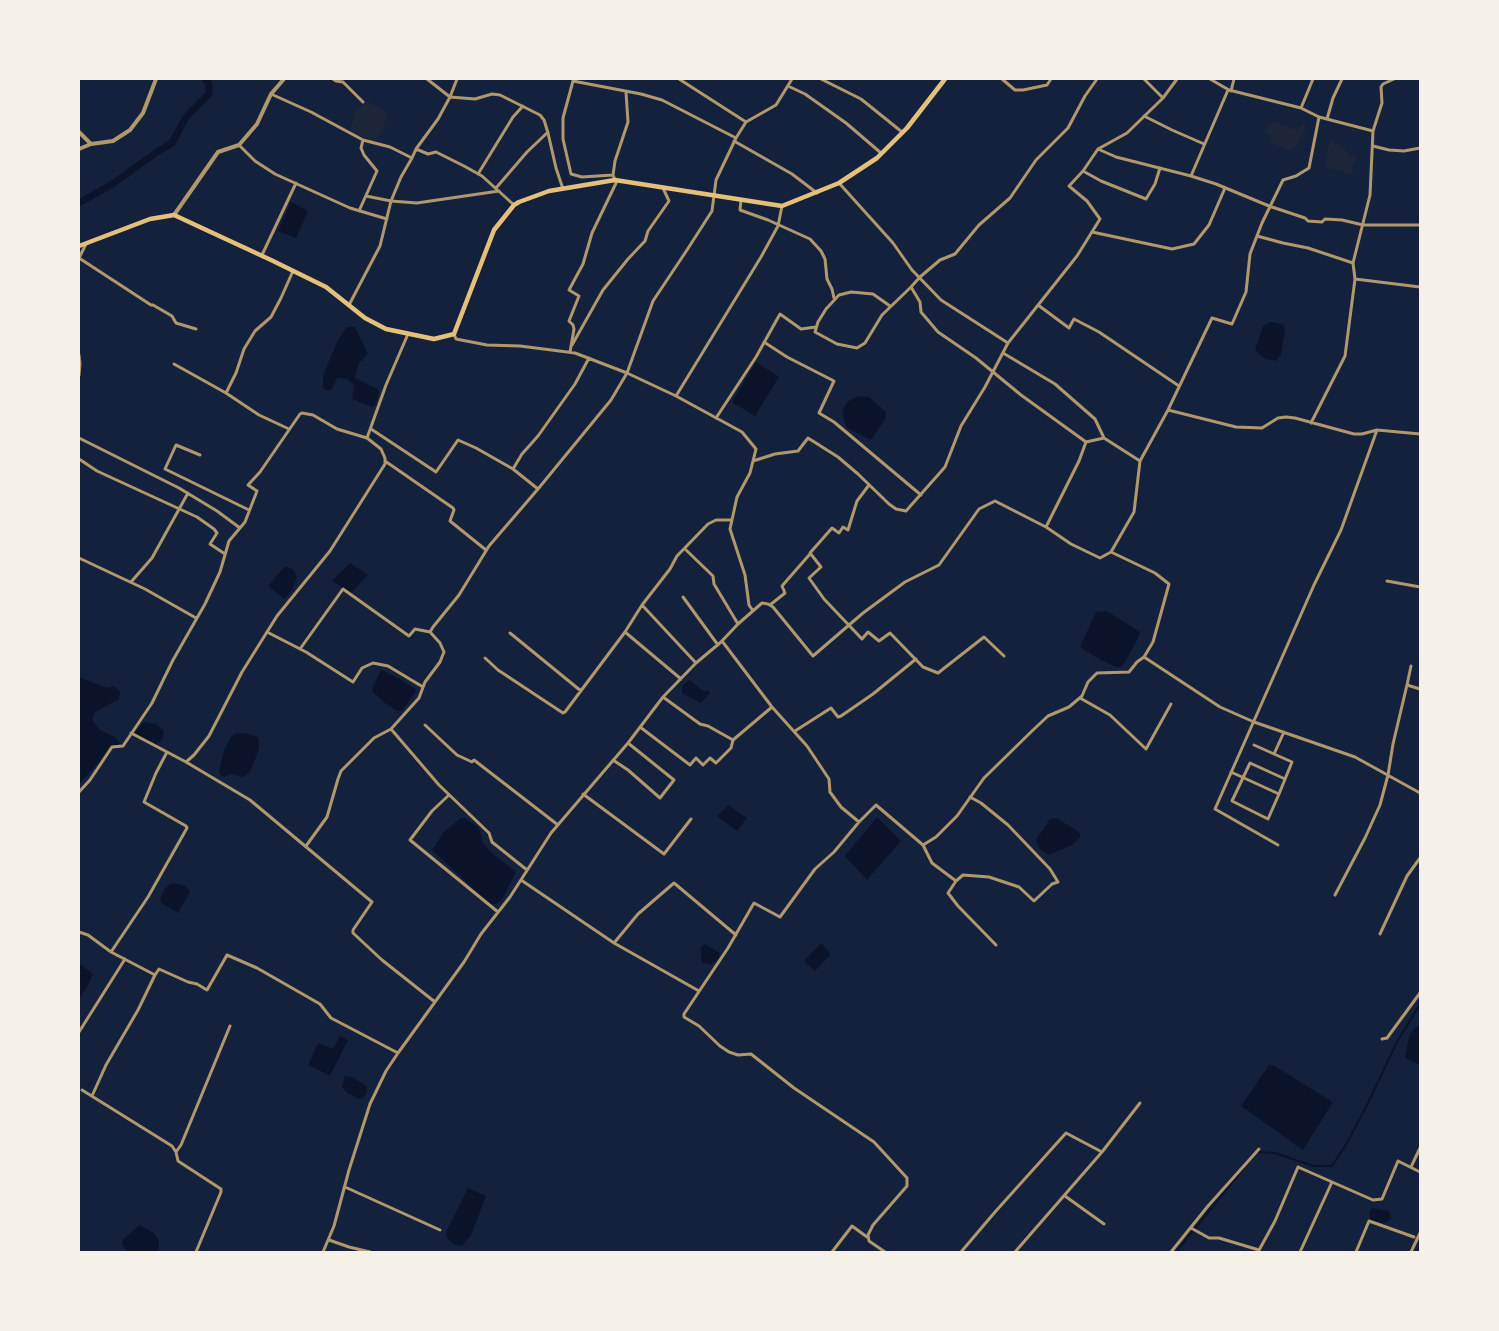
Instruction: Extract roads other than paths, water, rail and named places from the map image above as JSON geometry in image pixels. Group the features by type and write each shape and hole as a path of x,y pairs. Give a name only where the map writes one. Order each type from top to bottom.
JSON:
{"main road":[{"path":"79,246 150,219 174,216 262,255 326,287 365,318 386,329 434,339 454,334 494,230 514,205 549,191 615,178 664,188 782,206 839,183 877,158 902,132 945,79"}],"street":[{"path":"79,149 90,144 113,141 130,130 143,114 156,79"},
{"path":"174,216 218,152 238,145 257,124 271,94 284,79"},
{"path":"333,79 343,82 364,102"},
{"path":"427,79 450,97 475,98 492,94 500,95 540,115 548,132 563,189"},
{"path":"349,305 380,246 391,201 401,177 416,149 438,119 450,97 456,79"},
{"path":"679,79 746,122"},
{"path":"430,632 459,595 486,550 611,400 627,373 653,301 688,250 712,210 716,180 735,140 746,122 776,105 792,79"},
{"path":"821,79 862,99 902,132"},
{"path":"1002,79 1015,90 1047,85 1051,79"},
{"path":"890,306 873,294 851,292 839,294 826,309 815,332 838,344 857,348 865,343 882,315 890,306 940,260 955,254 979,225 1010,198 1036,160 1068,128 1085,96 1097,79"},
{"path":"1144,79 1163,98"},
{"path":"753,461 776,454 798,451 808,438 838,457 884,500 902,512 906,511 945,467 961,426 1008,343 1077,256 1100,219 1087,201 1069,186 1083,171 1098,149 1127,133 1163,98 1177,79"},
{"path":"1210,79 1230,90 1300,108 1320,117 1373,131"},
{"path":"1191,176 1234,79"},
{"path":"1300,108 1313,79"},
{"path":"1327,118 1333,98 1342,79"},
{"path":"1311,422 1345,356 1355,279 1353,263 1370,195 1373,131 1382,103 1381,87 1383,84 1394,79"},
{"path":"615,178 571,174 564,139 563,118 573,81 662,100 735,140 792,174 818,193"},
{"path":"788,86 805,94 846,123 882,153"},
{"path":"570,352 574,329 573,325 568,321 579,296 569,290 583,264 592,233 615,178 615,161 628,122 626,92"},
{"path":"271,94 312,112 363,140 390,147 412,158"},
{"path":"478,174 513,118 523,106"},
{"path":"1144,116 1204,144"},
{"path":"323,1252 334,1226 370,1104 386,1071 558,825 680,678 718,645 738,624 762,603 770,605 813,656 863,613 905,582 939,565 979,509 995,501 1046,527 1071,544 1100,558 1111,552 1134,512 1140,461 1168,410 1212,318 1232,324 1246,292 1250,254 1269,206 1283,180 1296,176 1309,168 1320,117"},
{"path":"79,132 90,144"},
{"path":"366,196 410,203 498,190 527,152 548,132"},
{"path":"359,211 377,171 364,155 361,148 363,140"},
{"path":"238,145 255,161 275,174 350,208 387,219"},
{"path":"1372,146 1404,151 1420,148"},
{"path":"416,149 427,153 436,152 478,174 514,205"},
{"path":"1098,149 1116,157 1191,176 1305,218 1308,221 1322,222 1325,218 1363,225 1420,225"},
{"path":"1083,171 1101,181 1146,199 1155,184 1160,168"},
{"path":"262,255 296,183"},
{"path":"839,183 872,218 941,300 1008,343"},
{"path":"571,347 603,290 645,241 648,232 669,201 664,188"},
{"path":"1092,232 1172,249 1194,244 1210,225 1225,188"},
{"path":"741,200 740,210 810,239 821,251 825,259 827,279 834,299"},
{"path":"676,396 761,257 778,226 782,206"},
{"path":"1257,236 1308,248 1353,263"},
{"path":"86,243 79,258 151,305 172,316 176,323 196,329"},
{"path":"226,393 236,373 244,349 255,331 271,316 293,270"},
{"path":"1355,279 1420,287"},
{"path":"911,287 920,302 921,312 938,332 993,371 1021,395 1086,442 1104,438"},
{"path":"1038,305 1070,328 1074,319 1099,332 1179,386"},
{"path":"716,418 780,314 801,329 816,327"},
{"path":"367,438 386,385 408,334"},
{"path":"454,334 456,339 487,345 520,346 570,352 589,358 676,396 742,432 756,449 750,473 737,497 730,528 745,575 750,605 753,611"},
{"path":"764,342 787,357 834,381 820,413 834,422 921,494"},
{"path":"1003,353 1055,384 1095,419 1104,438 1140,461"},
{"path":"79,355 79,375"},
{"path":"513,470 522,454 559,407 589,358"},
{"path":"174,364 226,393 259,415 289,429"},
{"path":"1168,410 1236,427 1262,428 1278,418 1286,418 1311,422 1354,434 1377,430 1420,434"},
{"path":"79,792 90,780 112,747 122,746 152,703 172,660 220,572 229,540 245,522 257,490 248,485 260,472 300,414 313,415 337,429 367,438 381,449 385,458 372,485 330,551 267,632 242,672 209,736 186,762"},
{"path":"371,429 436,472 458,440 476,448 513,470 538,489"},
{"path":"1278,845 1215,809 1314,585 1342,530 1377,430"},
{"path":"79,438 188,494 217,511 240,528"},
{"path":"1046,527 1086,442"},
{"path":"200,455 176,444 165,469 249,510"},
{"path":"79,459 97,471 197,517 214,529 217,533 210,544 225,554"},
{"path":"385,461 453,508 450,522 486,550"},
{"path":"770,605 785,593 782,586 832,528 840,533 843,528 848,530 857,501 869,485"},
{"path":"131,582 152,558 188,494"},
{"path":"485,658 498,670 563,713 581,692 625,632 642,605 670,569 677,556 698,532 716,520 732,520"},
{"path":"685,549 713,576 714,584 738,624"},
{"path":"923,845 936,837 957,816 984,778 1048,716 1070,707 1080,698 1088,682 1097,673 1129,672 1144,657 1152,642 1169,584 1155,573 1111,552"},
{"path":"810,553 820,567 809,578 824,599 862,639 868,632 879,642 890,633 923,667 938,673 984,636 1004,656"},
{"path":"79,558 131,582 196,618"},
{"path":"1387,581 1420,587"},
{"path":"300,649 343,589 409,636 415,629 430,632 440,643 444,652 440,662 423,687 419,698 391,729 374,738 342,771 327,817 306,846"},
{"path":"683,597 718,645"},
{"path":"642,605 696,663"},
{"path":"267,632 300,649 353,682 362,668 373,663 388,666 423,687"},
{"path":"625,632 680,678"},
{"path":"510,633 581,692"},
{"path":"722,641 772,707 808,746 829,779 830,792 842,807 859,822"},
{"path":"1144,657 1220,707 1254,722 1355,757 1420,793"},
{"path":"795,732 831,708 838,717 841,716 873,694 916,659"},
{"path":"1335,895 1365,838 1380,804 1411,666"},
{"path":"1407,685 1420,689"},
{"path":"663,697 700,724 708,726 733,740"},
{"path":"1080,698 1110,715 1146,749 1171,704"},
{"path":"640,727 690,765 696,758 704,765 710,758 716,763 732,748 733,740 772,707"},
{"path":"424,725 457,755 472,762 474,760 558,825"},
{"path":"391,729 449,795 488,834 492,842 527,870"},
{"path":"1274,754 1284,732"},
{"path":"131,733 186,762 250,800 372,902 353,930 353,933 382,960 435,1002"},
{"path":"613,760 628,770 660,798 674,780 628,743"},
{"path":"1254,745 1292,762 1279,794 1268,819 1232,801 1250,763 1285,779"},
{"path":"111,952 148,898 187,828 144,802 167,752"},
{"path":"1231,772 1279,794"},
{"path":"583,794 664,854 691,819"},
{"path":"449,795 432,811 410,840 498,912"},
{"path":"970,797 982,803 1008,825 1050,869 1058,882 1052,884 1034,901 1019,886 989,877 963,875 956,881 948,893 996,945"},
{"path":"868,1238 873,1225 907,1186 907,1178 874,1142 794,1088 751,1054 738,1055 720,1046 699,1026 684,1017 684,1014 736,935 754,903 780,917 815,869 834,852 876,805 923,845 932,863 956,881"},
{"path":"1380,934 1407,876 1420,858"},
{"path":"520,880 614,943 700,991"},
{"path":"614,943 638,914 674,883 736,935"},
{"path":"79,932 88,935 111,952 155,975"},
{"path":"92,1096 106,1065 159,969 207,990 227,955 257,968 320,1004 331,1018 398,1053"},
{"path":"79,1032 125,959"},
{"path":"1382,1038 1388,1038 1420,993"},
{"path":"176,1152 181,1145 230,1026"},
{"path":"82,1090 172,1146 178,1161 219,1186 221,1192 196,1252"},
{"path":"1015,1252 1102,1152 1140,1103"},
{"path":"961,1252 994,1212 1066,1133 1102,1152"},
{"path":"1411,1167 1420,1148"},
{"path":"1171,1252 1208,1206 1259,1149"},
{"path":"1191,1228 1209,1238 1219,1238 1258,1251 1275,1221 1298,1167 1373,1200 1382,1199 1398,1161 1420,1172"},
{"path":"1300,1252 1332,1182"},
{"path":"344,1187 440,1230"},
{"path":"1065,1196 1104,1224"},
{"path":"1356,1252 1369,1221 1414,1237"},
{"path":"832,1252 852,1226 885,1252"},
{"path":"1411,1252 1420,1233"},
{"path":"329,1240 370,1252"}],"waterway":[{"path":"79,203 114,183 172,143 186,117 209,94 209,84 205,79"},
{"path":"1257,1152 1275,1153 1313,1166 1332,1166 1347,1143 1397,1042 1420,1004"},
{"path":"1176,1252 1244,1168"}]}
